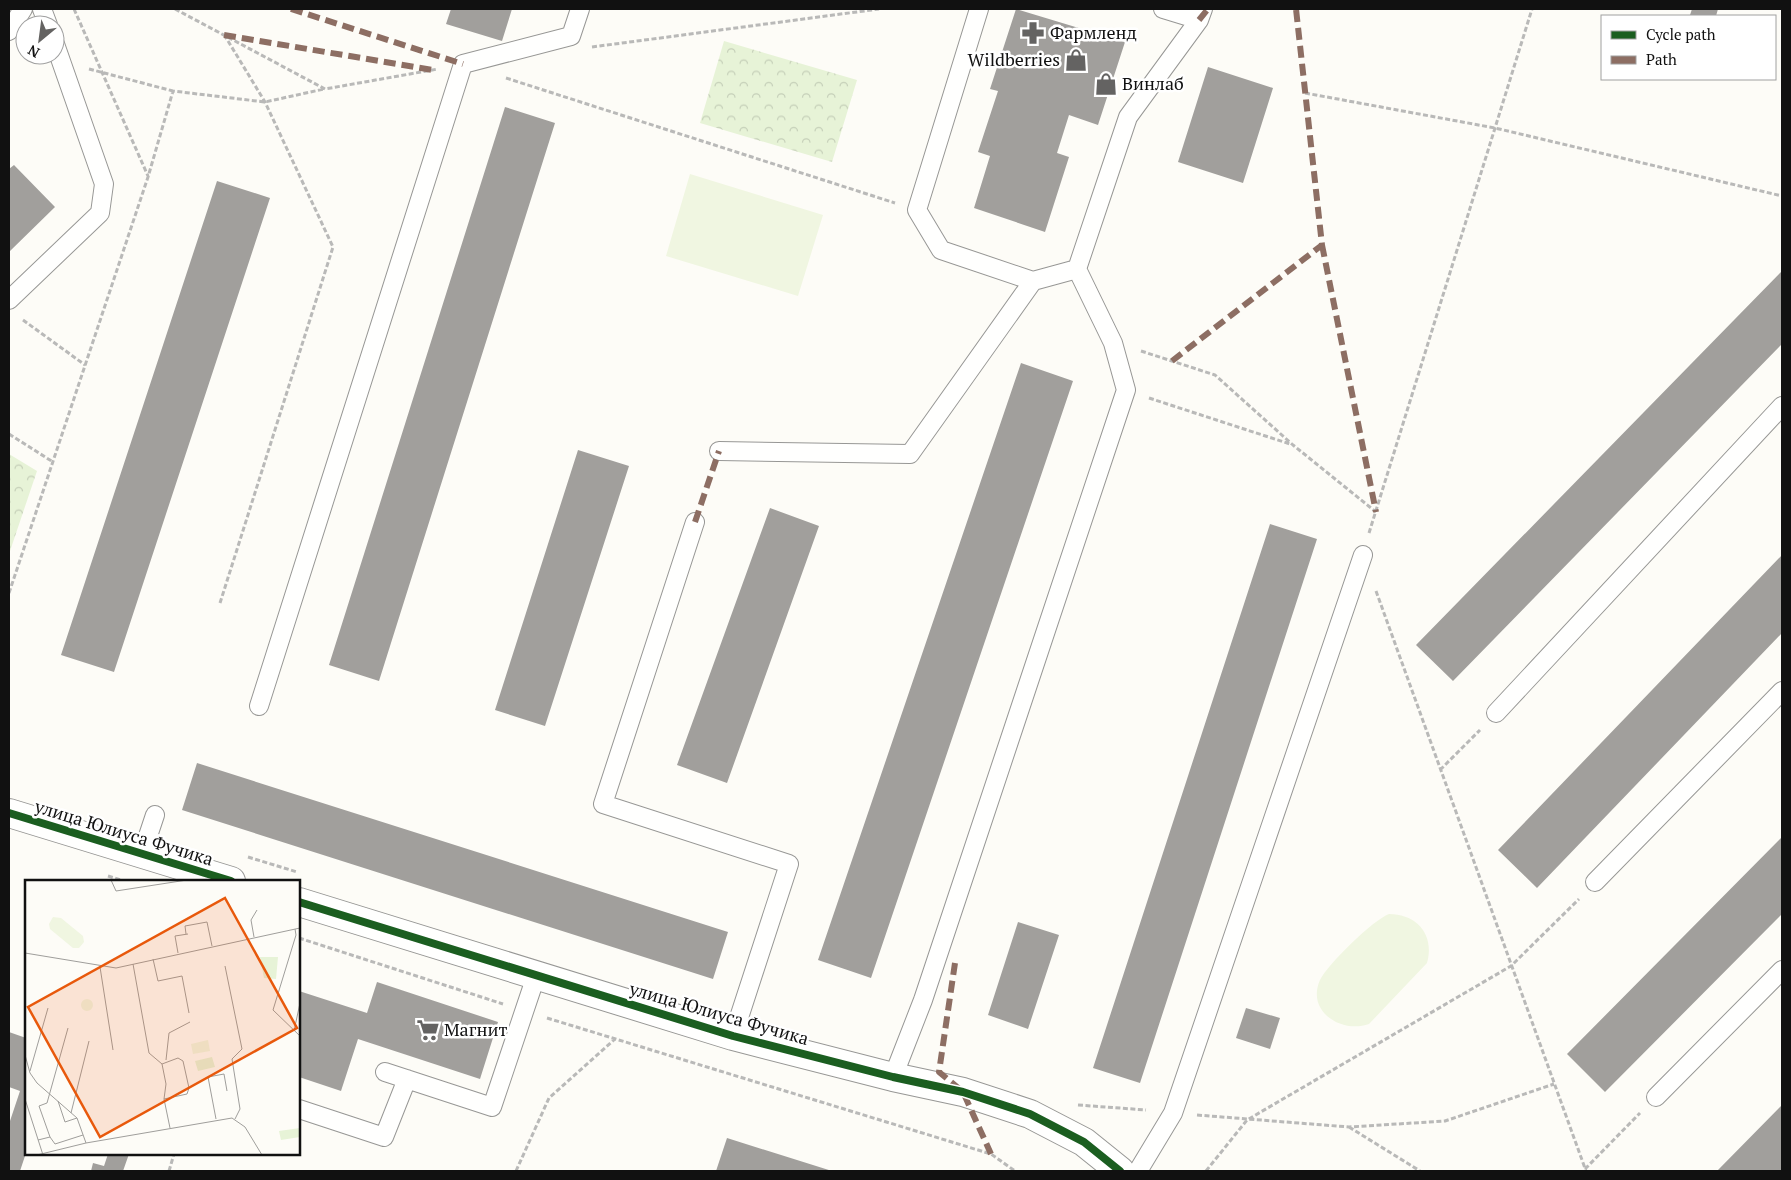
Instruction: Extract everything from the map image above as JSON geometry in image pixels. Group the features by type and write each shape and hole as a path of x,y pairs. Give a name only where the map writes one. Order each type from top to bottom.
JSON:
{"street":[{"name":"улица Юлиуса Фучика","path":"9,813 228,880"},
{"name":"улица Юлиуса Фучика","path":"300,902 733,1036 893,1077 963,1092 1030,1114 1084,1142 1120,1171"}],"lane":[{"path":"9,32 23,9"},
{"path":"259,706 463,64 571,36 580,9"},
{"path":"979,9 917,210 941,250 1032,281 1077,269"},
{"path":"893,1077 923,1000 1126,390 1113,343 1077,269 1128,117 1201,14 1163,9"},
{"path":"13,307 100,213 104,184 62,65"},
{"path":"719,451 910,454 1032,281"},
{"path":"1496,713 1782,406"},
{"path":"694,522 603,804 789,864 733,1036"},
{"path":"1138,1171 1173,1112 1363,555"},
{"path":"1595,882 1782,691"},
{"path":"142,854 155,815"},
{"path":"1656,1097 1782,970"},
{"path":"386,1072 492,1107 536,976"},
{"path":"300,1109 384,1137 407,1079"}],"path":[{"path":"74,9 148,176"},
{"path":"1532,9 1363,555 1585,1170 1656,1097"},
{"path":"220,604 333,247 265,102 224,35"},
{"path":"65,63 173,91 265,102 325,89"},
{"path":"463,64 917,210"},
{"path":"9,593 148,176 173,91"},
{"path":"1305,93 1495,128 1782,196"},
{"path":"13,307 85,366"},
{"path":"1113,343 1216,375 1293,445 1376,512"},
{"path":"1126,390 1293,445"},
{"path":"9,434 52,462"},
{"path":"1440,770 1496,713"},
{"path":"1206,1171 1248,1120 1511,966 1595,882"},
{"path":"300,938 524,1011 992,1154 1014,1171"},
{"path":"516,1171 548,1098 616,1039"},
{"path":"1173,1112 1248,1120 1349,1127 1445,1121 1554,1084"},
{"path":"1349,1127 1420,1171"},
{"path":"169,1171 174,1155"}],"green space":[{"path":"724,41 857,80 832,162 700,123"},
{"path":"690,174 823,215 798,296 666,256"},
{"path":"9,454 37,471 9,554"},
{"path":"1389,914 1408,918 1422,928 1428,944 1427,963 1369,1024 1348,1026 1338,1023 1322,1010 1318,1001 1317,991 1320,980 1352,943"}],"building":[{"path":"451,9 512,9 502,41 446,24"},
{"path":"1016,9 1125,42 1098,125 1069,115 1057,153 1069,157 1045,232 974,208 990,156 978,152 998,91 990,89"},
{"path":"1692,9 1718,9 1716,15 1690,15"},
{"path":"1208,67 1273,88 1243,183 1178,162"},
{"path":"505,107 555,123 379,681 329,665"},
{"path":"14,165 55,207 9,252 9,169"},
{"path":"217,181 270,198 114,672 61,655"},
{"path":"1782,271 1782,344 1453,681 1416,645"},
{"path":"1021,363 1073,381 871,978 818,960"},
{"path":"578,450 629,466 545,726 495,710"},
{"path":"770,508 819,526 727,783 677,765"},
{"path":"1270,524 1317,539 1140,1083 1093,1068"},
{"path":"1782,555 1782,633 1537,888 1498,850"},
{"path":"197,763 728,932 713,979 182,810"},
{"path":"1782,837 1782,914 1605,1092 1567,1054"},
{"path":"1018,922 1059,935 1028,1029 988,1015"},
{"path":"377,982 498,1022 480,1079 358,1039 341,1091 300,1077 300,991 367,1013"},
{"path":"1246,1008 1280,1018 1270,1049 1236,1038"},
{"path":"9,1032 25,1038 25,1155 20,1171 9,1171 9,1124 20,1091 9,1087"},
{"path":"1782,1105 1782,1171 1717,1171"},
{"path":"727,1138 832,1171 716,1171"},
{"path":"108,1155 129,1155 123,1171 91,1171 93,1163 104,1166"}],"marked path":[{"path":"291,9 463,64"},
{"path":"1199,20 1208,9"},
{"path":"1172,361 1322,245 1296,9"},
{"path":"224,35 433,70"},
{"path":"1322,245 1376,512"},
{"path":"695,522 719,451"},
{"path":"955,963 939,1072 963,1092 991,1154"}],"cycle path":[{"path":"9,813 228,880"},
{"path":"300,902 733,1036 893,1077 963,1092 1030,1114 1084,1142 1120,1171"}],"place":[{"name":"Фармленд","path":"1033,33"},
{"name":"Wildberries","path":"1076,60"},
{"name":"Винлаб","path":"1106,84"},
{"name":"Магнит","path":"428,1030"}]}
